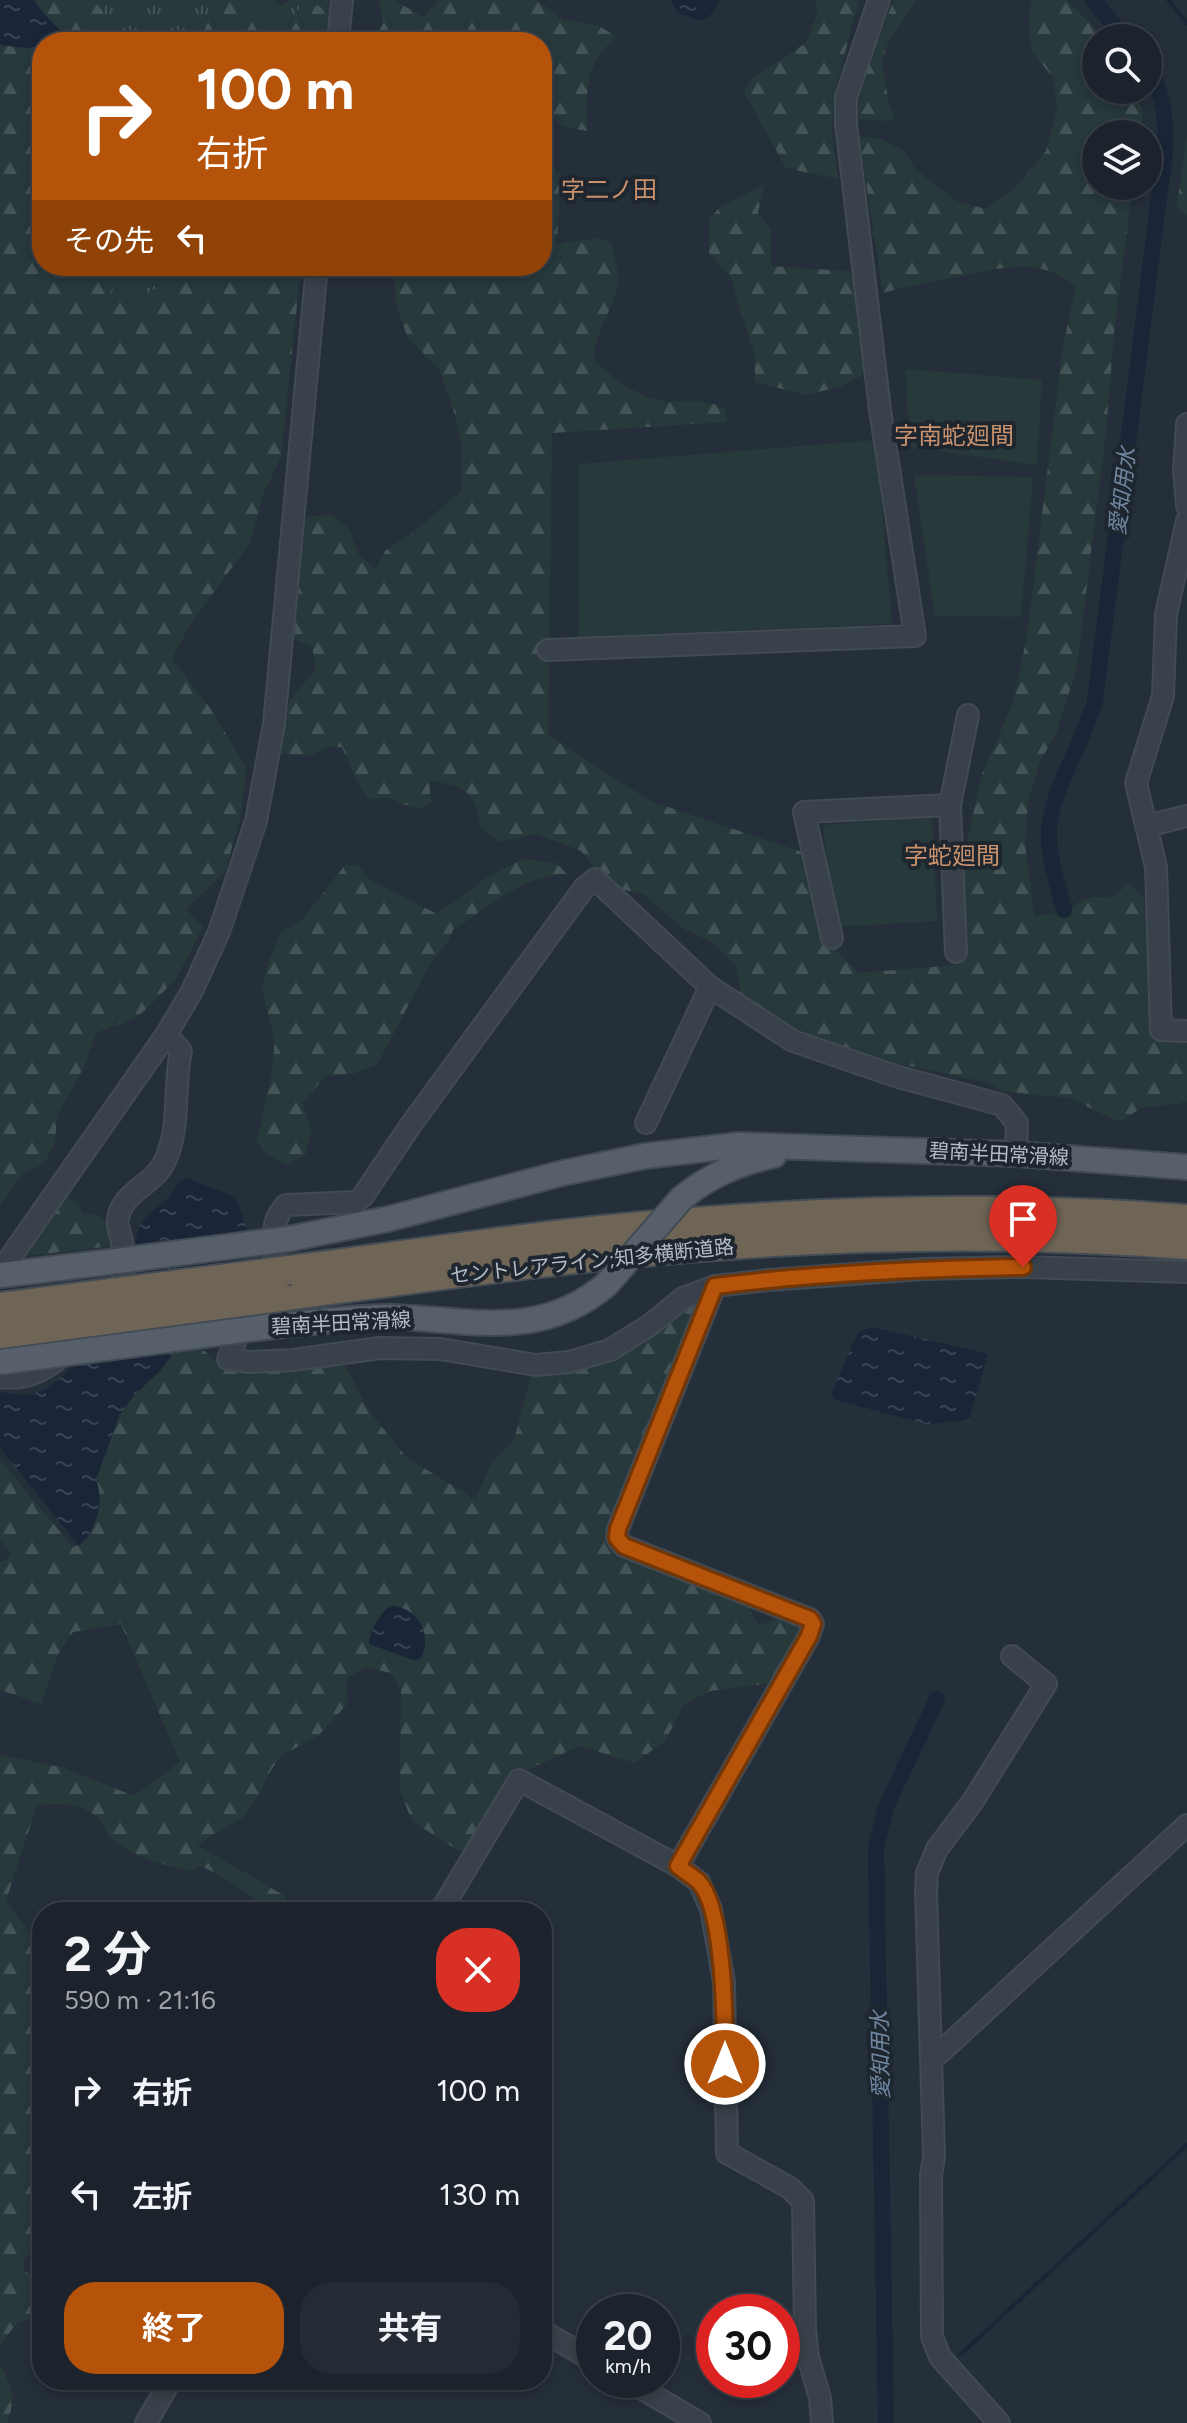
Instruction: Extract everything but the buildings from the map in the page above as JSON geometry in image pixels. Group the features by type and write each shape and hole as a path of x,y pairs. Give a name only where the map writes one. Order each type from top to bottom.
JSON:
{"highway":[{"name":"セントレアライン;知多横断道路","path":"0,1307 643,1226 813,1215 989,1212 1187,1219"},
{"name":"セントレアライン;知多横断道路","path":"0,1334 592,1257 755,1245 934,1237 1085,1239 1187,1245"}],"main road":[{"name":"碧南半田常滑線","path":"0,1273 288,1239 388,1219 563,1173 645,1156 739,1145 1016,1154 1187,1167"},
{"name":"碧南半田常滑線","path":"0,1362 273,1326 393,1317 485,1323 530,1321 568,1311 607,1284 682,1198 713,1176 743,1162 811,1147"},
{"path":"645,1156 669,1158 677,1164 683,1172 682,1198"}],"street":[{"path":"339,32 342,0"},
{"path":"548,650 915,636 880,410 846,124 846,97 879,0"},
{"path":"0,1273 166,1035 192,991 219,932 256,821 274,724 316,276"},
{"path":"1187,424 1184,471 1187,506"},
{"path":"1187,521 1183,560 1166,614 1163,696 1136,789 1156,867 1161,1030 1187,1031"},
{"path":"956,952 950,805 968,715"},
{"path":"832,938 804,812 950,805"},
{"path":"1147,826 1187,816"},
{"path":"1016,1154 1017,1123 1002,1105 895,1076 793,1041 710,987 595,879 588,884 410,1126 363,1196 356,1202 286,1205 279,1212 273,1226 276,1258 273,1268 256,1293 228,1359 249,1362 293,1360 380,1348 440,1349 536,1365 569,1362 610,1350 650,1325 683,1298 715,1286 923,1269 1023,1267 1187,1272"},
{"path":"646,1123 710,987"},
{"path":"0,1377 15,1380 46,1368 70,1348 121,1285 124,1275 123,1242 117,1220 125,1201 163,1166 175,1130 181,1051 166,1035"},
{"path":"678,1866 813,1624 810,1619 624,1546 617,1538 715,1286"},
{"path":"999,2423 940,2357 932,2337 931,2176 934,2157 925,1940 927,1873 937,1849 973,1801 1046,1684 1012,1656"},
{"path":"446,1902 519,1780 678,1866 699,1882 711,1909 724,1982 727,2153 790,2188 803,2201 805,2329 808,2357 820,2398 822,2423"},
{"path":"932,2060 1187,1825"},
{"path":"552,2337 576,2351"},
{"path":"146,2423 165,2390"},
{"path":"658,2398 700,2423"}],"green space":[{"path":"0,0 93,0 102,10 111,32 32,32 32,276 116,276 107,304 141,298 175,276 300,276 281,457 264,492 250,543 189,626 172,659 210,708 246,767 241,815 225,872 186,909 203,927 176,979 138,1017 96,1033 84,1067 57,1116 55,1142 44,1164 23,1173 0,1205"},
{"path":"93,0 210,0 205,32 111,32 102,10"},
{"path":"210,0 255,0 259,15 284,27 306,0 329,11 326,32 205,32"},
{"path":"255,0 274,0 280,6 292,0 329,0 329,11 306,1 285,28 259,15"},
{"path":"379,0 394,0 423,17 439,0 537,0 562,19 599,26 617,37 598,57 589,79 587,131 561,126 552,113 552,32 378,32 383,23"},
{"path":"815,0 859,0 835,90 832,133 838,179 786,168 744,92 753,78 806,43 817,14"},
{"path":"894,0 916,0 887,45 882,63 895,119 859,119 859,84"},
{"path":"1032,0 1067,0 1090,24 1082,24 1082,104 1140,104 1143,116 1142,120 1082,120 1082,200 1131,200 1077,667 1057,731 1039,764 1028,801 1025,845 1034,916 1070,912 1088,898 1113,898 1128,883 1144,899 1152,1023 1187,1039 1187,1102 1141,1108 1120,1122 1069,1098 1000,1091 989,1083 868,1057 808,1034 748,1005 742,999 737,968 714,943 682,928 644,894 611,887 581,851 537,834 499,842 480,826 471,797 451,785 429,781 431,802 421,809 390,799 368,799 342,747 329,747 309,756 281,754 282,727 287,708 316,670 312,647 294,639 306,517 332,515 349,529 359,555 376,569 385,551 415,531 462,490 462,445 453,408 440,371 407,336 396,303 395,278 552,276 552,167 561,174 557,244 600,238 612,243 618,282 596,342 594,360 634,391 664,401 717,405 725,409 727,422 552,433 548,735 650,801 805,853 821,935 859,973 955,965 963,861 981,777 1014,700 1027,635 1063,346 1076,287 1048,271 1019,267 989,270 883,293 859,137 882,139 904,151 916,170 956,201 986,209 1017,186 1046,151 1057,110 1054,79 1031,50 1029,17"},
{"path":"1187,134 1187,215 1177,207"},
{"path":"764,185 758,213 771,230 771,266 858,272 866,373 842,386 806,395 755,382 755,356 731,278 709,253 709,219 720,207"},
{"path":"116,276 175,276 141,298 106,304"},
{"path":"906,369 1042,380 1037,465 909,447"},
{"path":"876,440 892,624 579,637 578,464"},
{"path":"914,475 1033,477 1021,617 935,616"},
{"path":"932,817 937,921 833,927 823,825"},
{"path":"524,859 556,863 567,874 521,886 453,930 448,942 431,962 377,1065 352,1074 325,1076 303,1103 311,1130 306,1154 286,1165 265,1153 257,1141 275,1041 262,990 268,963 281,932 302,920 345,865 358,865 368,879 435,913 458,900 487,877"},
{"path":"66,1197 79,1204 82,1213 105,1221 111,1231 113,1246 25,1256"},
{"path":"688,1302 700,1312 613,1530 744,1599 758,1625 769,1622 779,1611 807,1623 772,1683 710,1691 684,1704 666,1740 635,1763 580,1746 518,1774 468,1850 457,1850 412,1821 400,1791 401,1691 391,1673 365,1667 346,1679 348,1703 319,1735 281,1756 243,1817 197,1845 287,1897 283,1902 260,1902 223,1877 198,1866 192,1871 150,1860 119,1845 97,1817 83,1808 61,1804 37,1805 6,1901 32,1936 32,2249 24,2260 24,2270 32,2277 32,2318 17,2323 0,2345 0,1755 61,1767 134,1796 180,1762 121,1624 73,1632 57,1656 41,1704 0,1690 0,1562 7,1560 11,1554 0,1540 0,1460 73,1547 81,1544 93,1529 99,1509 96,1480 116,1422 132,1398 177,1349 202,1349 223,1367 281,1372 341,1358 369,1411 407,1458 475,1499 492,1463 514,1440 532,1372 571,1369"},
{"path":"0,2364 12,2393 7,2423 0,2423"}],"water":[{"path":"0,0 34,0 61,32 32,32 32,49 0,45"},
{"path":"670,0 720,0 710,16 701,21 678,13"},
{"path":"186,1178 237,1200 247,1231 248,1253 243,1264 193,1322 159,1372 135,1394 119,1416 96,1480 100,1498 97,1515 90,1532 79,1546 0,1448 0,1392 27,1394 43,1390 66,1373 93,1344 132,1287 139,1228"},
{"path":"873,1327 988,1354 969,1420 927,1424 835,1400 831,1394 858,1332"},
{"path":"391,1606 409,1611 421,1624 425,1641 420,1659 413,1660 369,1644 376,1623"}],"waterway":[{"name":"愛知用水","path":"1093,0 1113,24"},
{"path":"1168,0 1187,23"},
{"name":"愛知用水","path":"1064,910 1052,860 1049,830 1055,799 1095,701 1165,151 1162,104"},
{"name":"愛知用水","path":"886,2423 876,1847 886,1807 937,1699"},
{"path":"960,2355 1187,2145"}],"district":[{"name":"字二ノ田","path":"609,190"},
{"name":"字南蛇廻間","path":"954,436"},
{"name":"字蛇廻間","path":"952,856"}],"route":[{"path":"725,2064 724,1982 711,1909 699,1882 678,1866 813,1624 810,1619 624,1546 617,1538 618,1529 715,1286 923,1269 1023,1267"}]}
